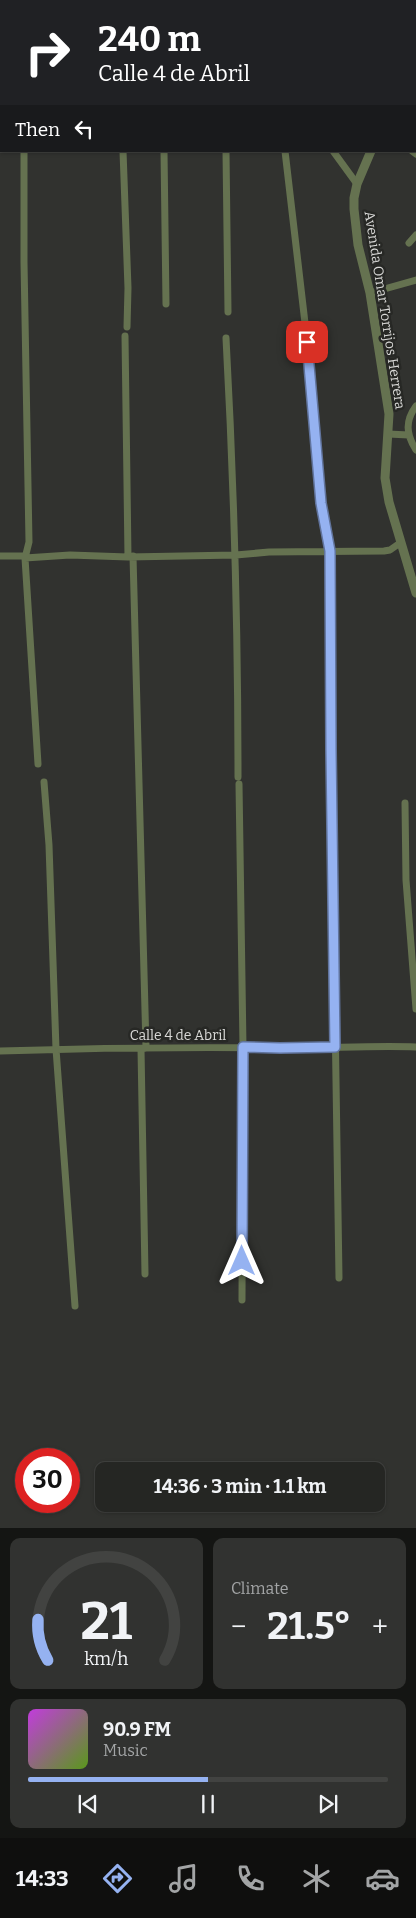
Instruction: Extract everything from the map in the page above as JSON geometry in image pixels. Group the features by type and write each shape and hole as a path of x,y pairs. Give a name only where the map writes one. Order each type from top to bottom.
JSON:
{"street":[{"path":"24,152 29,542 25,558 38,764"},
{"path":"123,152 128,288 127,327"},
{"path":"164,152 166,304"},
{"path":"226,152 228,312"},
{"path":"285,152 305,323"},
{"path":"335,152 357,184"},
{"name":"Avenida Omar Torrijos Herrera","path":"368,154 357,184 354,209 358,245 370,293 389,414 385,478 400,543 416,593"},
{"path":"409,243 416,235"},
{"path":"370,293 416,280"},
{"path":"125,336 144,1048 145,1274"},
{"path":"226,338 236,555 243,1047 242,1300"},
{"path":"307,342 321,503 330,551 339,1278"},
{"path":"416,406 407,426 408,434 416,450"},
{"path":"388,434 408,434"},
{"path":"0,556 25,556 25,558 70,555 130,557 236,555 270,552 384,551 390,550 400,543"},
{"path":"44,782 49,845 56,1049 75,1306"},
{"path":"405,803 407,889 416,1009"},
{"name":"Calle 4 de Abril","path":"0,1051 243,1047 416,1047"}],"route":[{"path":"242,1261 243,1047 335,1047 330,551 321,503 307,342"}]}
